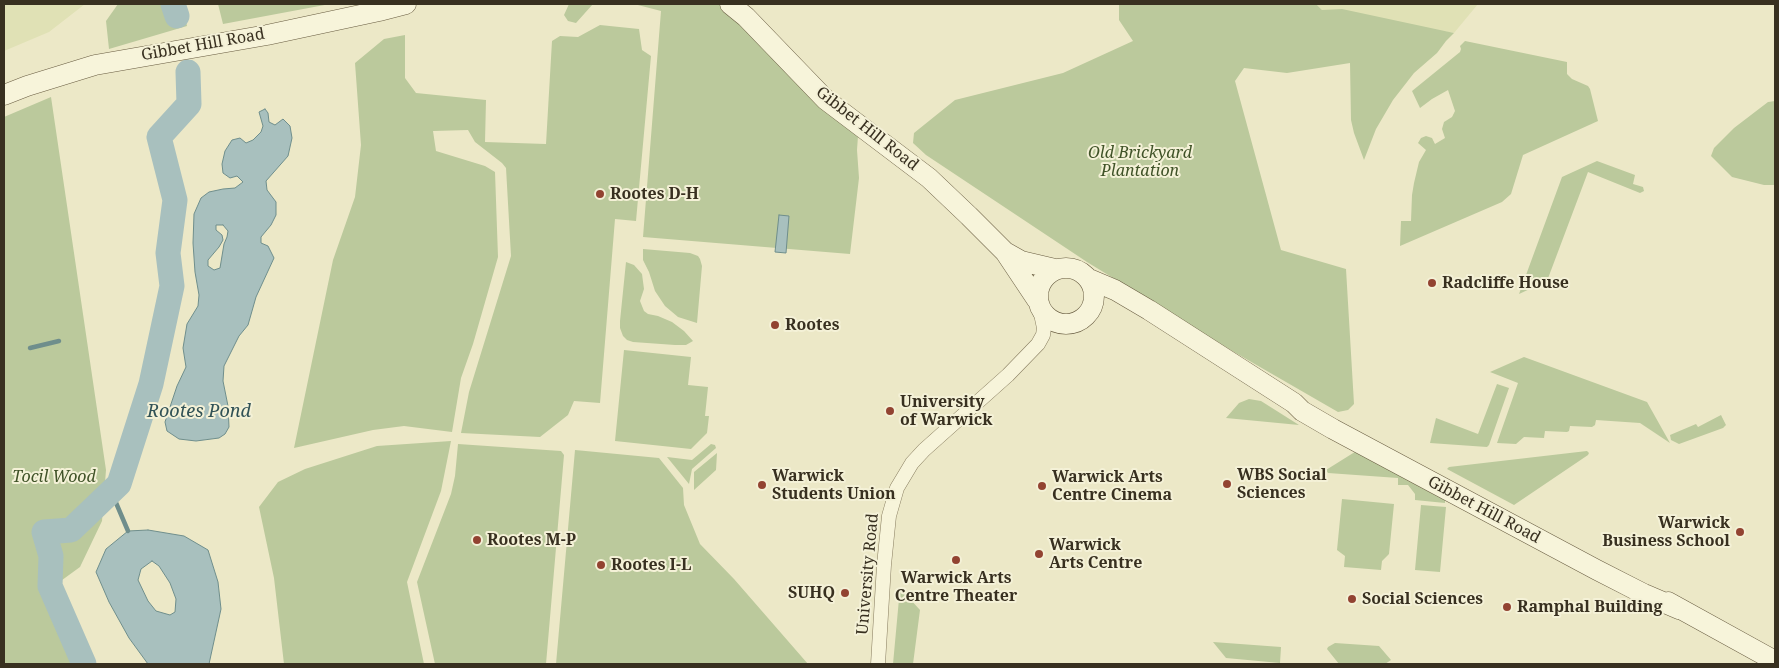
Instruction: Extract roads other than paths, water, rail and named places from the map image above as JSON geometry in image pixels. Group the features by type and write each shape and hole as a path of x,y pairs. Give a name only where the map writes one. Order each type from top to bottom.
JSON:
{"street":[{"name":"Gibbet Hill Road","path":"4,95 26,86 95,65 267,34 406,4"},
{"name":"Gibbet Hill Road","path":"730,4 746,17 826,100 929,178 1005,252 1039,304"},
{"name":"Gibbet Hill Road","path":"1005,252 1021,261 1055,269"},
{"path":"1055,269 1074,270 1089,280 1094,295 1090,310 1080,320 1073,323 1060,324 1046,317 1039,304 1038,291 1042,281 1055,269"},
{"name":"Gibbet Hill Road","path":"1089,280 1115,290 1294,403 1305,407 1546,538 1645,588 1679,609 1775,661"},
{"name":"University Road","path":"878,664 889,516 897,488 912,463 924,450 1008,374 1038,344 1044,328 1039,304"},
{"name":"Gibbet Hill Road","path":"1090,310 1110,304 1140,306"}],"water":[{"name":"Rootes Pond","path":"265,109 268,113 269,122 275,125 283,119 290,126 292,138 288,156 266,181 267,190 276,202 276,215 271,225 261,237 261,243 268,246 274,258 256,297 248,325 239,336 224,366 223,381 228,406 229,427 225,434 219,438 196,441 179,439 167,431 165,422 177,386 186,367 183,348 187,324 198,306 199,295 193,243 194,214 201,198 209,192 235,188 243,182 237,176 230,178 223,173 222,164 225,151 232,140 240,138 246,143 253,140 261,132 263,126 259,112","holes":["216,225 223,225 228,231 220,268 214,270 208,266 208,260 223,240 222,235 216,230"]},
{"path":"779,215 789,216 786,253 775,252"},
{"path":"148,530 184,536 208,550 218,582 221,609 209,664 148,664 129,638 109,602 96,572 106,549 128,531","holes":["152,561 159,566 170,583 176,599 175,612 170,615 156,611 148,601 138,580 141,569"]}],"waterway":[{"path":"173,4 177,16"},
{"path":"84,664 50,586 51,556 44,532 71,530 119,484 151,384 172,286 168,253 175,200 159,137 189,104 188,72"},
{"path":"30,348 59,341"},
{"path":"111,491 128,531"}],"place":[{"name":"Rootes D-H","path":"600,194"},
{"name":"Radcliffe House","path":"1432,283"},
{"name":"Rootes","path":"775,325"},
{"name":"University of Warwick","path":"890,411"},
{"name":"WBS Social Sciences","path":"1227,484"},
{"name":"Warwick Students Union","path":"762,485"},
{"name":"Warwick Arts Centre Cinema","path":"1042,486"},
{"name":"Warwick Business School","path":"1740,532"},
{"name":"Rootes M-P","path":"477,540"},
{"name":"Warwick Arts Centre","path":"1039,554"},
{"name":"Warwick Arts Centre Theater","path":"956,560"},
{"name":"Rootes I-L","path":"601,565"},
{"name":"SUHQ","path":"845,593"},
{"name":"Social Sciences","path":"1352,599"},
{"name":"Ramphal Building","path":"1507,607"}],"park label":[{"name":"Old Brickyard Plantation","path":"1140,162"},
{"name":"Tocil Wood","path":"54,477"}]}
